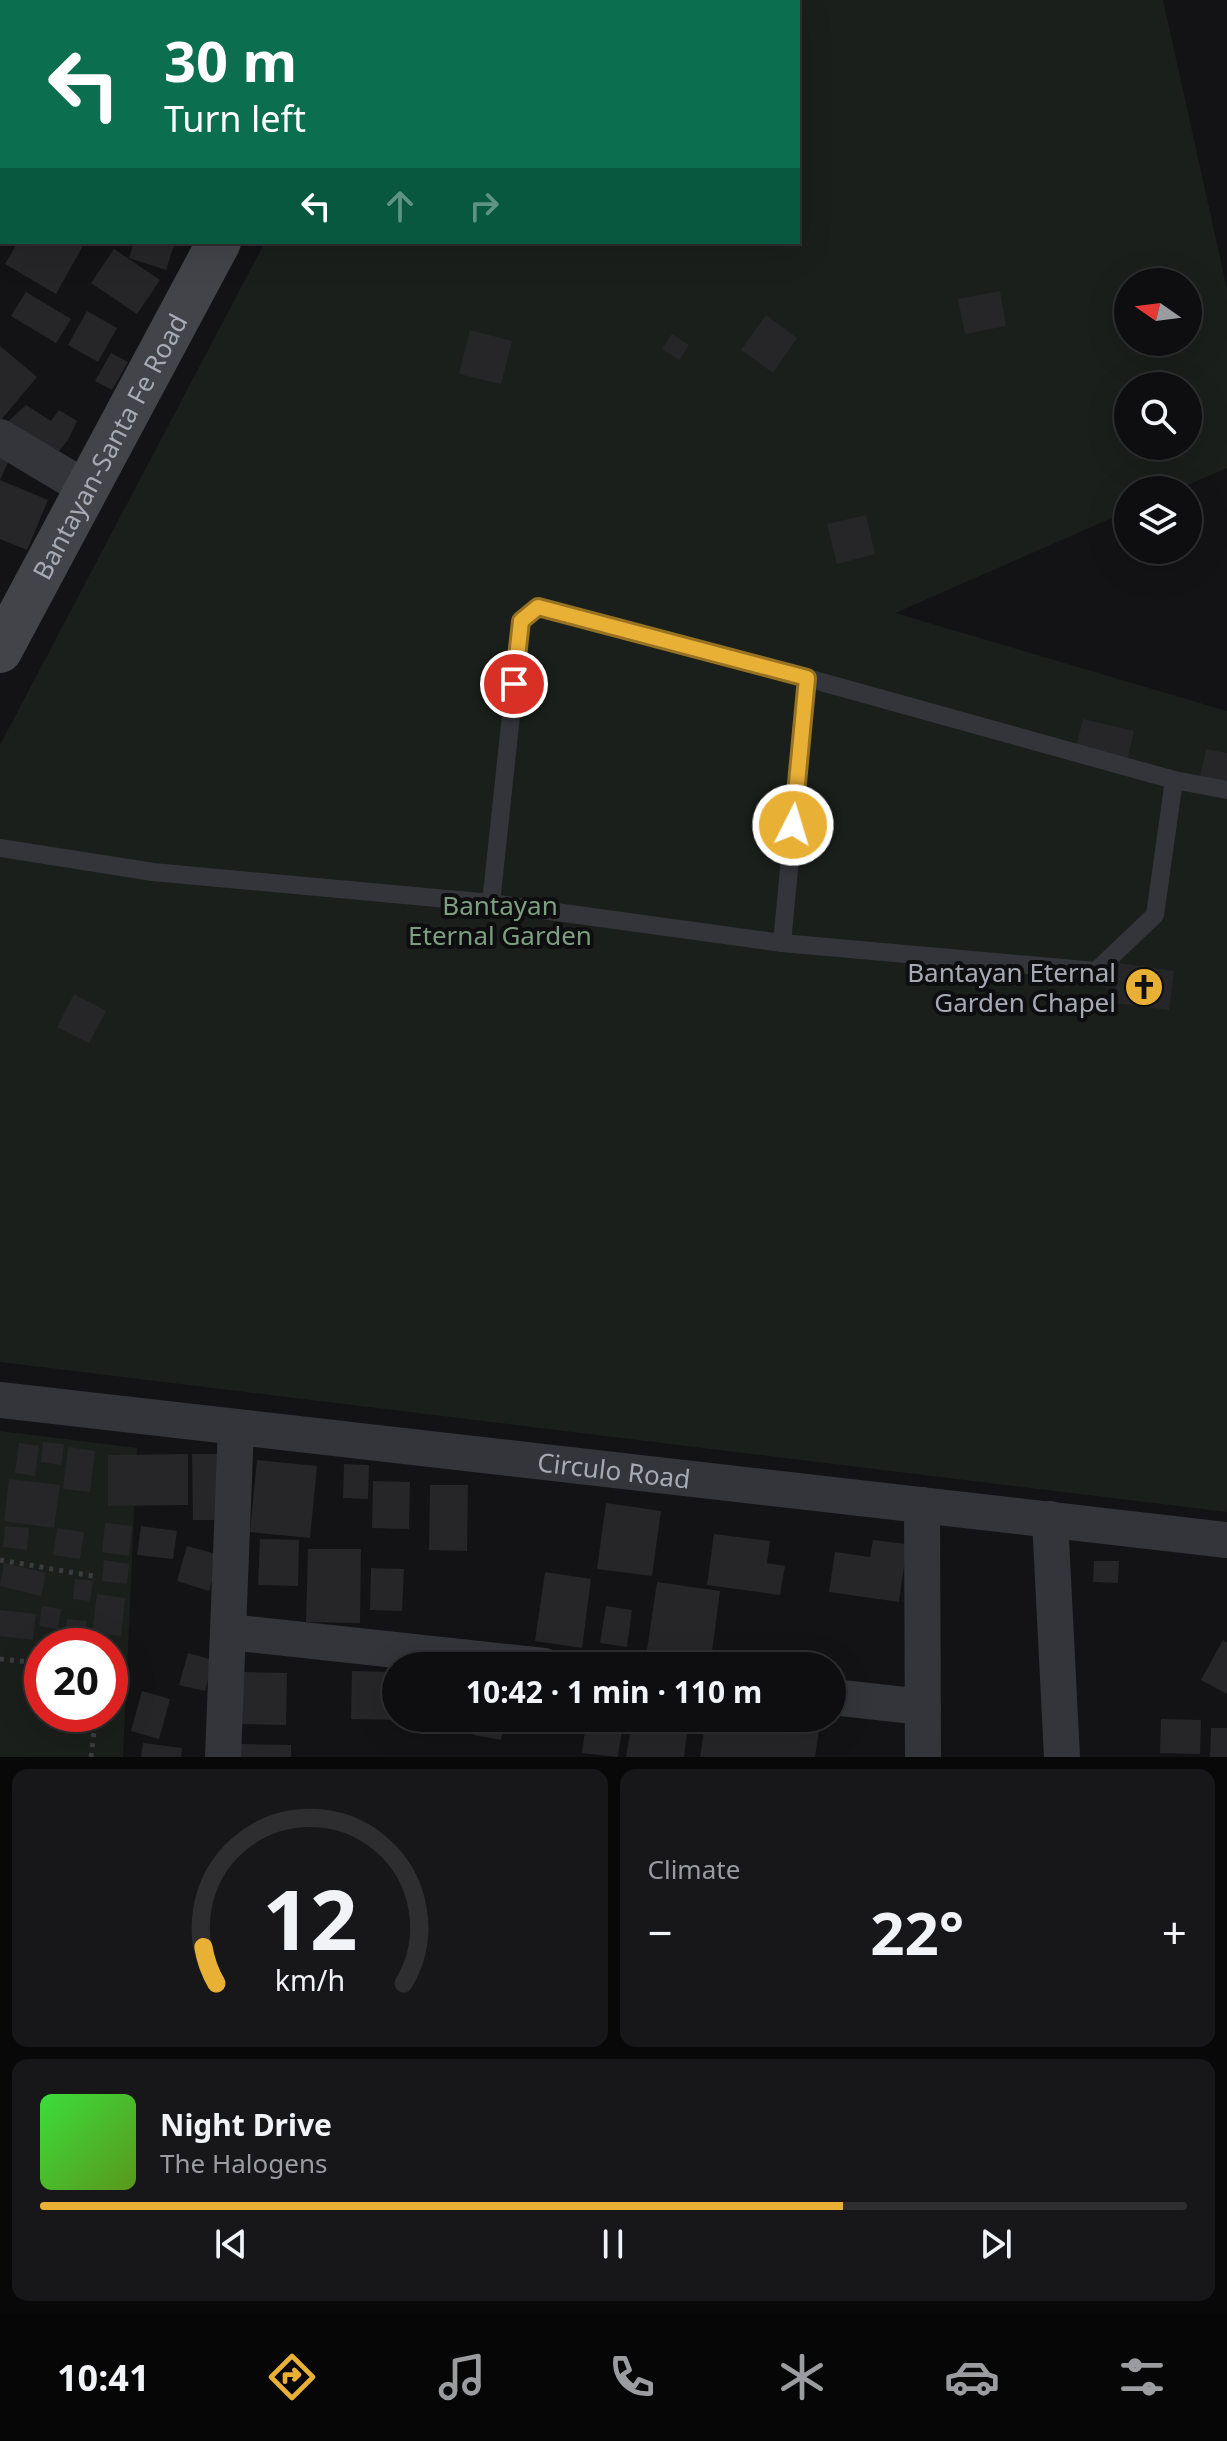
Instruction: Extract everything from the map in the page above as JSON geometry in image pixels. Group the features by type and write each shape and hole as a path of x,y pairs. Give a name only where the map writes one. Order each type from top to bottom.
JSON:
{"main road":[{"name":"Bantayan-Santa Fe Road","path":"0,651 218,244"}],"street":[{"path":"0,437 87,489"},
{"name":"Circulo Road","path":"0,1400 1227,1540"},
{"path":"223,1757 236,1427"},
{"path":"922,1505 923,1757"},
{"path":"1050,1519 1062,1757"},
{"path":"230,1632 415,1652"},
{"path":"846,1699 923,1707"}],"lane":[{"path":"491,903 521,621 538,607 1174,780 1227,790"},
{"path":"782,943 807,678"},
{"path":"0,848 153,872 491,903 782,943 1096,971 1155,915 1174,780"}],"path":[{"path":"0,1560 93,1576"},
{"path":"0,1659 24,1661"},
{"path":"91,1757 94,1732"}],"green space":[{"name":"Bantayan Eternal Garden","path":"800,0 1163,0 1227,289 1227,468 1202,479 1202,476 1114,476 1114,517 895,613 1227,711 1227,1512 0,1362 0,745 264,244 800,244"},
{"path":"0,1431 137,1448 128,1647 128,1628 24,1628 24,1732 124,1732 123,1757 0,1757"}],"building":[{"path":"17,244 84,244 56,294 5,264"},
{"path":"133,244 174,244 166,270 129,258"},
{"path":"114,249 160,280 137,314 91,283"},
{"path":"1000,291 1006,326 965,334 958,299"},
{"path":"26,292 71,319 56,343 11,316"},
{"path":"87,311 117,328 98,362 68,345"},
{"path":"766,315 797,338 773,373 741,350"},
{"path":"470,330 512,341 501,384 459,374"},
{"path":"672,334 689,345 679,360 662,349"},
{"path":"0,346 37,377 0,421"},
{"path":"111,353 128,362 112,390 95,381"},
{"path":"26,405 51,421 59,410 77,421 68,440 53,458 0,429"},
{"path":"0,449 12,454 0,480"},
{"path":"0,480 48,500 27,550 0,539"},
{"path":"866,515 875,554 837,564 827,524"},
{"path":"1083,719 1134,731 1127,760 1076,747"},
{"path":"1206,749 1227,753 1227,782 1200,777"},
{"name":"Bantayan Eternal Garden Chapel","path":"1119,963 1174,971 1169,1010 1113,1003"},
{"path":"74,994 106,1011 89,1043 57,1027"},
{"path":"43,1442 64,1444 61,1465 41,1462"},
{"path":"19,1443 39,1446 35,1476 15,1473"},
{"path":"68,1447 95,1451 90,1492 63,1489"},
{"path":"188,1454 188,1505 108,1506 108,1455"},
{"path":"192,1454 224,1454 225,1520 193,1520"},
{"path":"257,1460 317,1466 310,1538 250,1532"},
{"path":"344,1464 369,1465 368,1499 343,1498"},
{"path":"9,1479 60,1485 54,1528 4,1521"},
{"path":"373,1481 410,1482 409,1529 372,1528"},
{"path":"430,1485 468,1485 467,1551 429,1550"},
{"path":"606,1503 661,1511 652,1576 597,1569"},
{"path":"105,1523 132,1526 129,1556 102,1552"},
{"path":"5,1526 29,1528 27,1550 3,1547"},
{"path":"141,1526 177,1531 173,1559 137,1555"},
{"path":"57,1528 84,1532 80,1559 53,1555"},
{"path":"714,1534 770,1541 767,1563 785,1566 780,1595 707,1585"},
{"path":"260,1539 299,1540 298,1586 258,1585"},
{"path":"873,1540 907,1544 899,1602 829,1592 835,1552 870,1557"},
{"path":"187,1546 220,1555 209,1591 177,1581"},
{"path":"308,1549 361,1549 360,1623 306,1622"},
{"path":"104,1560 129,1564 127,1584 102,1581"},
{"path":"1094,1561 1119,1561 1118,1583 1093,1582"},
{"path":"4,1563 46,1573 41,1596 0,1586"},
{"path":"371,1568 404,1569 402,1611 370,1610"},
{"path":"545,1572 591,1579 582,1648 535,1641"},
{"path":"75,1579 93,1581 90,1601 73,1599"},
{"path":"657,1582 720,1591 712,1652 647,1650"},
{"path":"97,1594 125,1598 122,1628 93,1628"},
{"path":"42,1606 61,1609 58,1628 39,1626"},
{"path":"606,1606 632,1610 627,1647 600,1643"},
{"path":"0,1610 36,1614 34,1628 24,1628 24,1639 0,1636"},
{"path":"67,1619 87,1621 86,1628 66,1628"},
{"path":"1223,1640 1227,1643 1227,1694 1201,1680"},
{"path":"188,1653 213,1660 205,1691 179,1685"},
{"path":"352,1671 382,1672 382,1720 351,1719"},
{"path":"243,1672 287,1673 286,1725 242,1724"},
{"path":"142,1691 170,1699 159,1739 131,1731"},
{"path":"1161,1719 1201,1720 1200,1754 1160,1753"},
{"path":"1211,1728 1227,1728 1227,1757 1210,1757"},
{"path":"475,1732 502,1732 501,1740 474,1735"},
{"path":"585,1732 622,1732 618,1757 582,1753"},
{"path":"630,1732 687,1732 684,1757 626,1757"},
{"path":"704,1732 819,1732 815,1757 700,1757"},
{"path":"143,1743 182,1748 181,1757 141,1757"},
{"path":"239,1744 291,1745 291,1757 239,1757"}],"place":[{"name":"Bantayan Eternal Garden Chapel","path":"1144,987"}],"route":[{"path":"514,684 521,621 538,607 807,678 793,825"}]}
